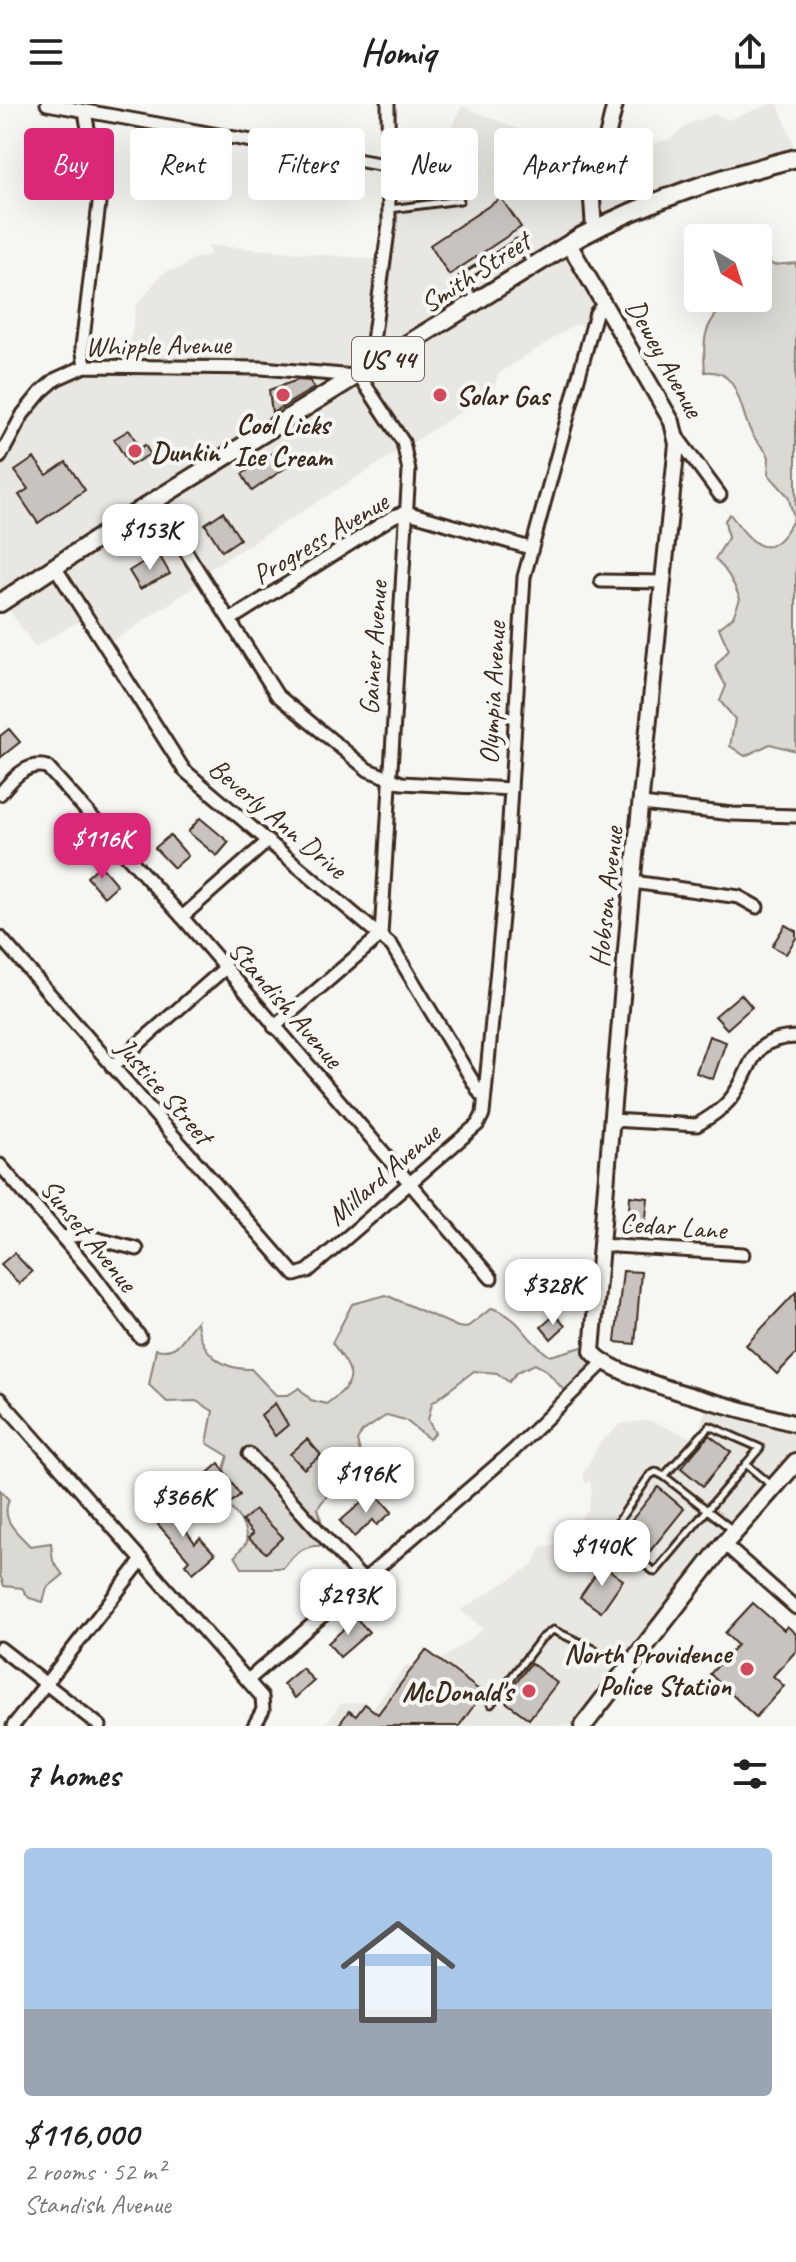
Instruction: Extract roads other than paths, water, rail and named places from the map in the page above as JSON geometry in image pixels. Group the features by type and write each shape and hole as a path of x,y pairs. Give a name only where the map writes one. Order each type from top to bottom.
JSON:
{"main road":[{"name":"Smith Street","path":"0,603 154,501 360,377 594,229 716,178 796,158"},
{"path":"583,1726 730,1537 796,1462"}],"street":[{"path":"47,104 381,164"},
{"path":"388,104 389,128"},
{"path":"594,229 592,200 615,104"},
{"path":"85,112 100,195 82,347 85,366"},
{"path":"360,377 371,356 389,200"},
{"name":"Dewey Avenue","path":"569,244 672,422 675,433 720,495"},
{"name":"Olympia Avenue","path":"482,1096 505,886 519,626 530,548 596,313 604,304"},
{"name":"Whipple Avenue","path":"0,457 23,414 41,392 56,379 85,366 262,368 360,377"},
{"name":"Gainer Avenue","path":"360,377 403,442 409,471 381,935"},
{"name":"Hobson Avenue","path":"603,1363 592,1351 591,1343 633,882 677,459 675,433"},
{"path":"154,501 277,695 368,770 402,783 511,789"},
{"name":"Progress Avenue","path":"230,620 394,516 406,512 530,548"},
{"name":"Beverly Ann Drive","path":"55,567 184,770 381,935 400,956 482,1096"},
{"path":"601,581 663,582"},
{"name":"Standish Avenue","path":"1,790 28,768 47,767 182,917 491,1278"},
{"path":"641,804 733,814 796,816"},
{"path":"182,917 268,841"},
{"path":"633,882 739,897 757,907"},
{"path":"274,1027 381,935"},
{"name":"Justice Street","path":"0,937 295,1275"},
{"path":"112,1067 224,969"},
{"path":"612,1120 697,1125 730,1100 759,1047 774,1038 796,1037"},
{"name":"Millard Avenue","path":"295,1275 308,1271 478,1124 483,1114 482,1096"},
{"name":"Sunset Avenue","path":"0,1165 62,1237 140,1337"},
{"path":"62,1237 82,1235 137,1249"},
{"name":"Cedar Lane","path":"600,1245 743,1254"},
{"path":"248,1680 513,1451 603,1363 632,1375 796,1424"},
{"path":"0,1399 248,1680 264,1704 254,1726"},
{"path":"249,1454 363,1580"},
{"path":"730,1537 796,1608"},
{"path":"13,1726 142,1560"},
{"path":"0,1648 100,1726"}],"lane":[{"path":"389,210 460,200"},
{"path":"477,302 462,279 518,243 533,266"},
{"path":"664,1476 710,1426 760,1448 706,1509 655,1572 607,1538 650,1475 656,1472 706,1509 730,1537"},
{"path":"746,1464 773,1487"},
{"path":"491,1704 541,1639 553,1630 594,1649"}],"place":[{"name":"Cool Licks Ice Cream","path":"283,395"},
{"name":"Solar Gas","path":"440,395"},
{"name":"Dunkin'","path":"135,451"},
{"name":"North Providence Police Station","path":"747,1669"},
{"name":"McDonald's","path":"529,1691"}]}
